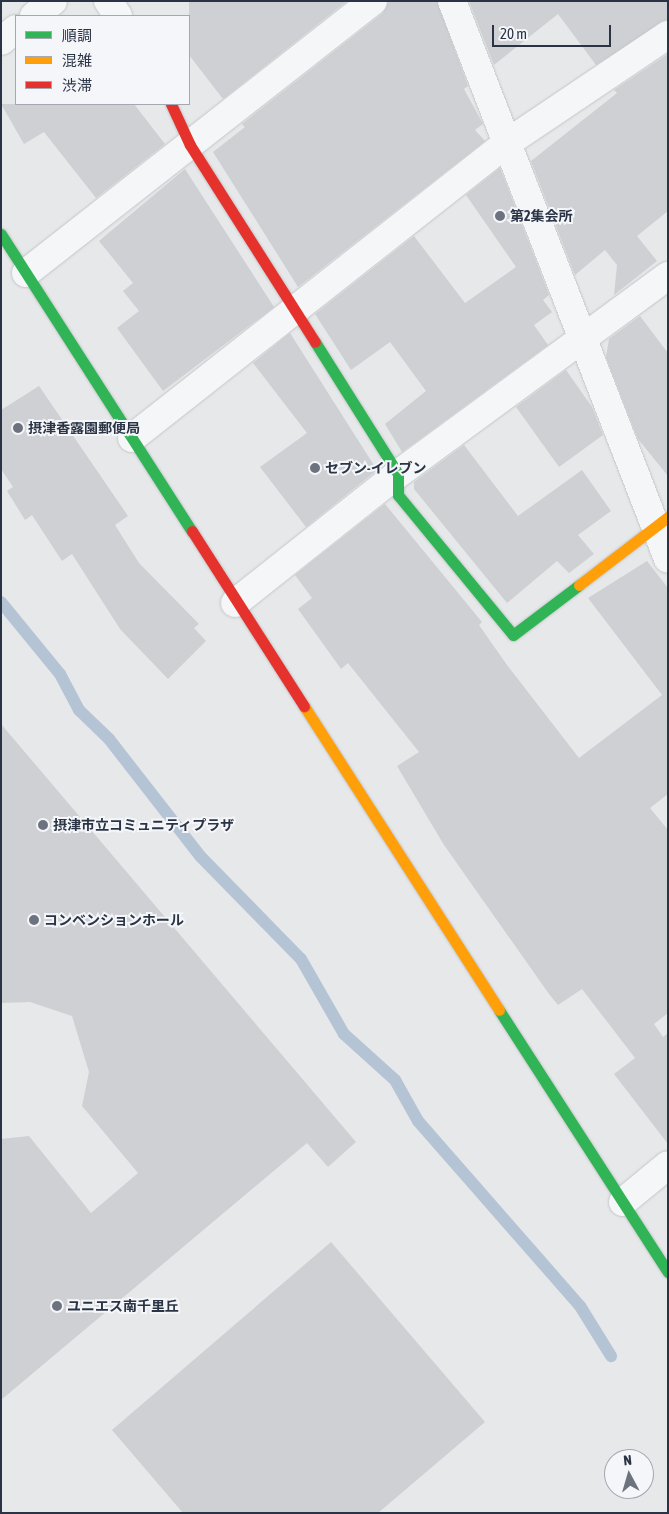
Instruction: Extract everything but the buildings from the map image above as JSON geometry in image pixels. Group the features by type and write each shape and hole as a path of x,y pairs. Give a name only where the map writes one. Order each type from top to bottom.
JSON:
{"street":[{"path":"35,15 53,1"},
{"path":"108,1 117,15"},
{"path":"26,273 373,1"},
{"path":"452,1 580,341 661,523 668,559"},
{"path":"1,41 15,31"},
{"path":"132,438 507,143 668,35"},
{"path":"171,105 190,145 293,311 398,474 398,495 513,635 661,523"},
{"path":"1,234 235,603 668,1272"},
{"path":"235,603 398,474 668,276"},
{"path":"623,1202 668,1165"}],"waterway":[{"path":"1,602 60,674 79,710 109,739 200,856 301,959 344,1034 395,1080 418,1121 580,1306 611,1356"}],"traffic: fast":[{"path":"1,234 192,531"},
{"path":"315,342 398,474 398,495 513,635 579,585"},
{"path":"499,1010 668,1272"}],"traffic: slow":[{"path":"579,585 668,517"},
{"path":"304,706 499,1010"}],"traffic: jam":[{"path":"171,105 190,145 315,342"},
{"path":"192,531 304,706"}],"place":[{"name":"第2集会所","path":"500,216"},
{"name":"摂津香露園郵便局","path":"18,428"},
{"name":"セブン-イレブン","path":"315,468"},
{"name":"摂津市立コミュニティプラザ","path":"43,825"},
{"name":"コンベンションホール","path":"34,920"},
{"name":"ユニエス南千里丘","path":"57,1306"}]}
